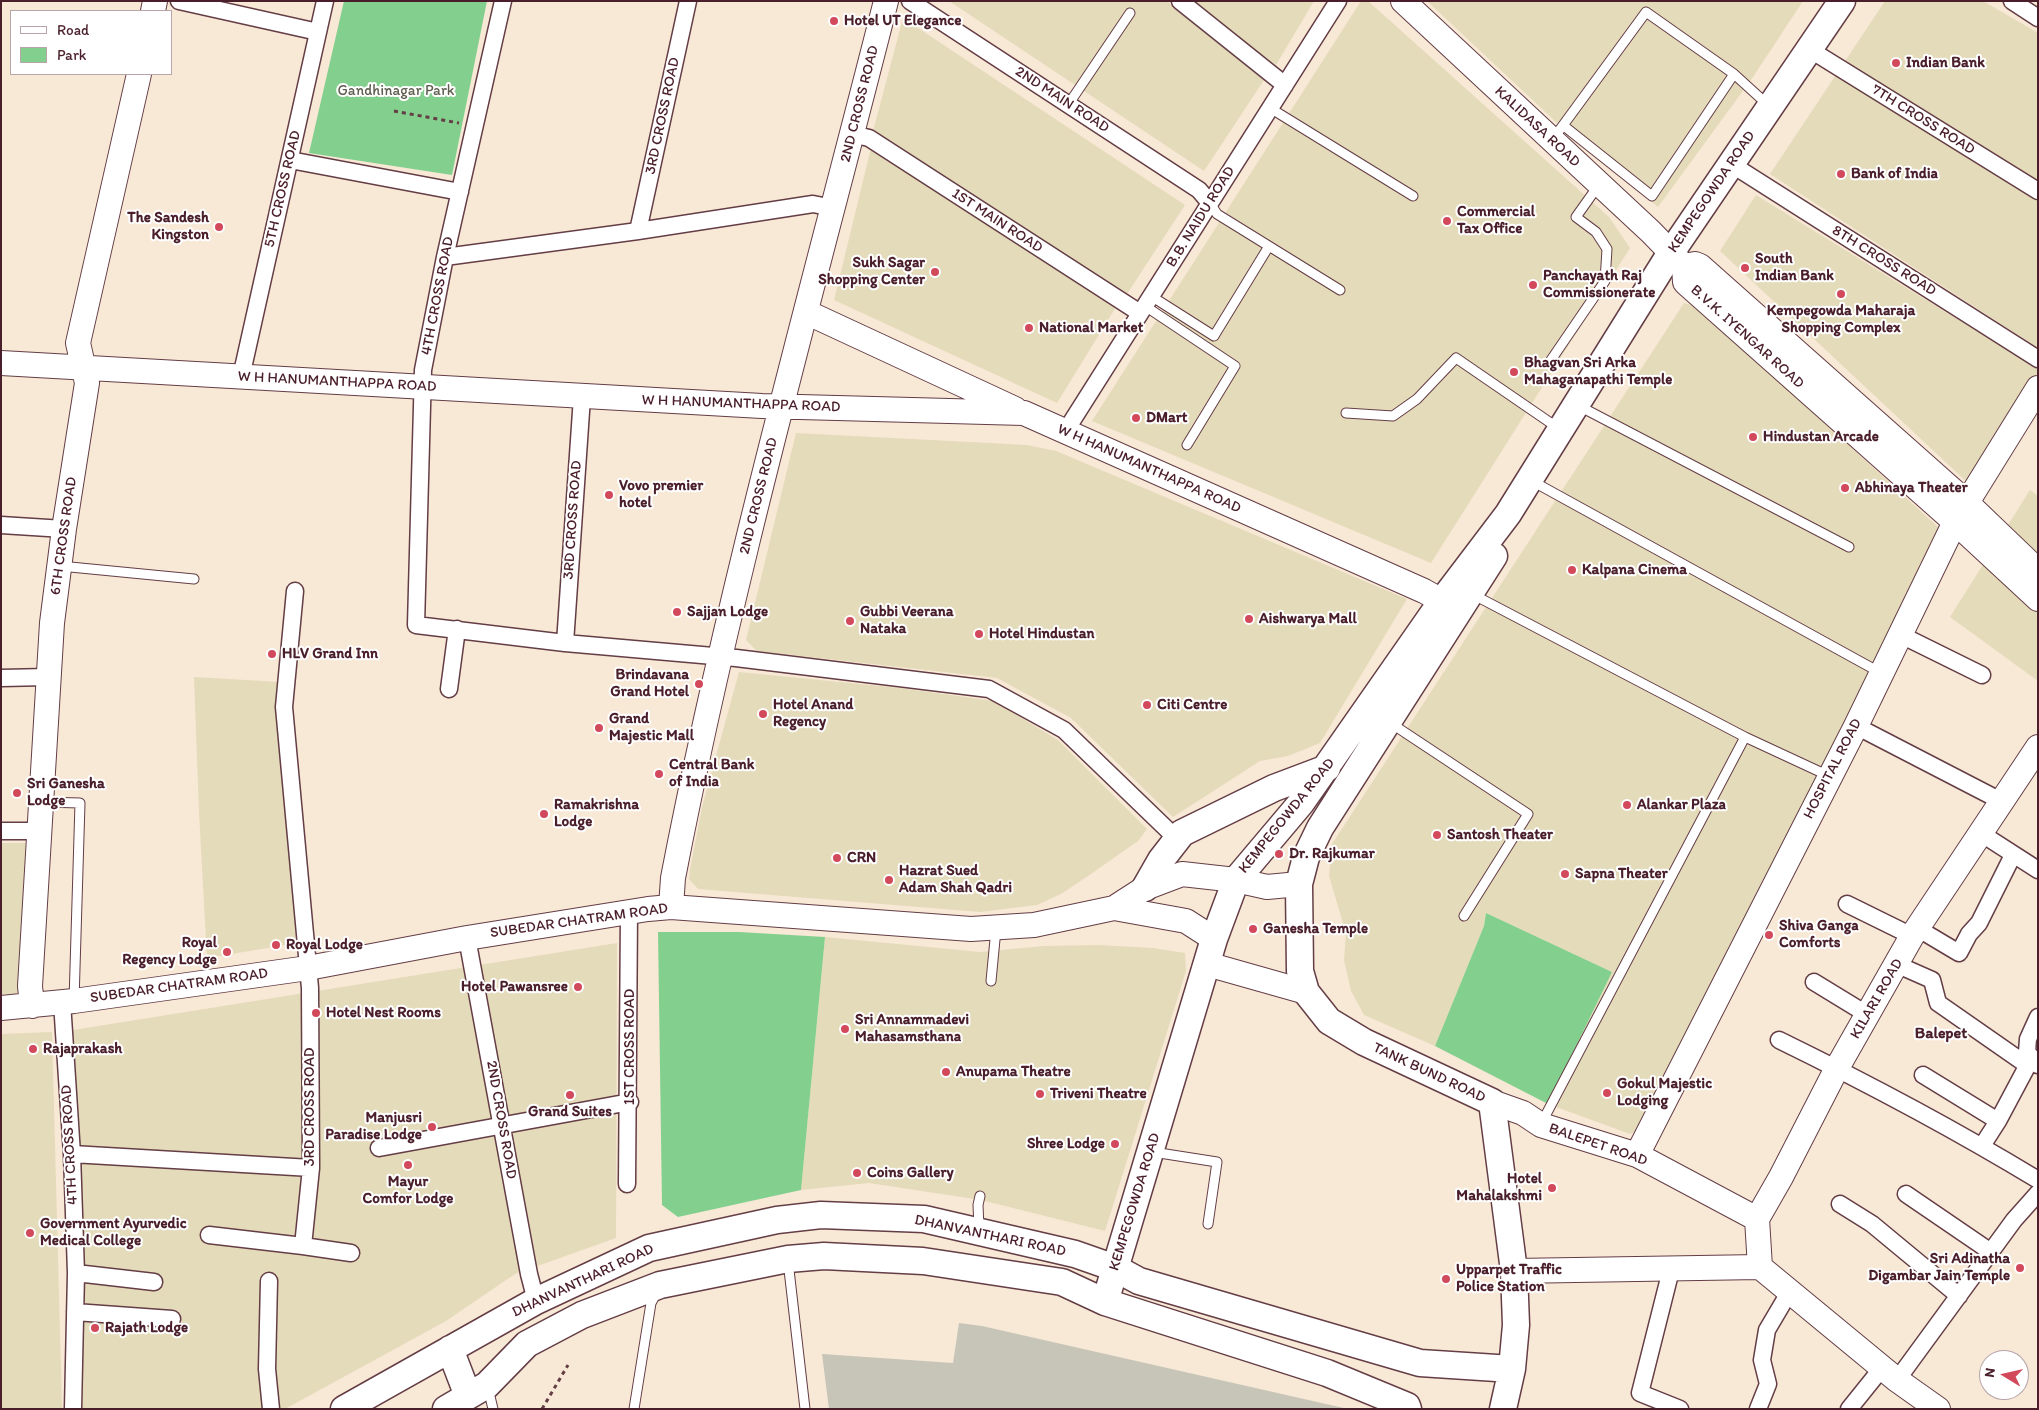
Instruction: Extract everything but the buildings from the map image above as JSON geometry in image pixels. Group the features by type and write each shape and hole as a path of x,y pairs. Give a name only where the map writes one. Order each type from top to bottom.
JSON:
{"main road":[{"name":"KEMPEGOWDA ROAD","path":"1105,1302 1123,1235 1150,1152 1210,951 1236,880 1301,803 1442,601 1508,514 1576,404 1677,260 1731,164 1842,1"},
{"name":"KEMPEGOWDA ROAD","path":"1299,884 1306,857 1320,828 1472,594 1508,533 1508,514"},
{"path":"1145,888 1176,838 1274,788 1326,768"},
{"name":"TANK BUND ROAD","path":"1299,884 1300,971 1306,992 1329,1021 1357,1038 1492,1102 1514,1271 1516,1325 1512,1369 1502,1409"},
{"name":"DHANVANTHARI ROAD","path":"344,1409 536,1301 648,1248 777,1220 821,1215 924,1219 1075,1254 1115,1268 1139,1281 1339,1341 1420,1363 1512,1369"},
{"name":"DHANVANTHARI ROAD","path":"467,1402 527,1344 582,1315 660,1285 788,1259 824,1256 923,1261 993,1270 1062,1282 1105,1302 1327,1373"},
{"path":"1339,1341 1327,1373 1385,1396 1407,1406 1408,1409"},
{"path":"450,1349 467,1402"}],"street":[{"path":"179,1 318,32"},
{"name":"5TH CROSS ROAD","path":"241,377 325,1"},
{"name":"4TH CROSS ROAD","path":"457,629 416,625 422,386 445,257 503,1"},
{"name":"3RD CROSS ROAD","path":"638,232 688,1"},
{"name":"2ND CROSS ROAD","path":"671,907 677,860 719,657 781,407 886,1"},
{"name":"2ND MAIN ROAD","path":"910,1 1199,190 1210,203"},
{"path":"1180,1 1285,85"},
{"name":"B.B. NAIDU ROAD","path":"1065,432 1338,1"},
{"name":"KALIDASA ROAD","path":"1403,1 1558,134 1598,186 1651,232 1677,260"},
{"path":"2012,1 2038,18"},
{"name":"7TH CROSS ROAD","path":"1809,49 2038,191"},
{"name":"6TH CROSS ROAD","path":"32,1006 30,986 48,677 59,566 87,383 78,343 139,75"},
{"name":"1ST MAIN ROAD","path":"852,134 869,138 1145,305"},
{"path":"290,160 460,192"},
{"name":"8TH CROSS ROAD","path":"1731,164 2038,359"},
{"path":"445,257 638,232 813,204 833,208"},
{"name":"B.V.K. IYENGAR ROAD","path":"1677,260 1700,266 1961,512 2038,599"},
{"path":"806,312 1024,413"},
{"name":"W H HANUMANTHAPPA ROAD","path":"1,363 781,407 1024,413 1416,587 1442,601"},
{"name":"HOSPITAL ROAD","path":"1637,1155 1856,726 1961,512 2038,388"},
{"name":"3RD CROSS ROAD","path":"565,643 582,397"},
{"name":"B.V.K. IYENGAR ROAD","path":"1961,512 2038,571"},
{"path":"1,525 64,529"},
{"name":"3RD CROSS ROAD","path":"295,591 284,707 310,988 311,1168 303,1246"},
{"path":"449,689 457,629 565,643 719,657 989,689 1064,730 1176,838"},
{"path":"1901,635 1982,675"},
{"path":"1,678 48,677"},
{"path":"1856,726 2003,802"},
{"name":"KILARI ROAD","path":"1756,1219 1781,1176 1837,1068 1898,965 1915,932 1982,834 2038,747"},
{"path":"1,831 39,831"},
{"path":"1982,834 2038,870"},
{"path":"1847,904 1915,932 1959,953 1969,934 1979,923 2013,855"},
{"name":"SUBEDAR CHATRAM ROAD","path":"1,1008 68,1002 308,968 467,938 629,911 671,907 971,929 996,929 1034,925 1114,908 1145,888 1182,874 1236,880 1268,886 1299,884"},
{"path":"1114,908 1186,921 1210,951 1306,992"},
{"name":"1ST CROSS ROAD","path":"628,1184 630,1102 629,911"},
{"name":"2ND CROSS ROAD","path":"467,938 529,1274 536,1301"},
{"path":"1898,965 1932,980 1938,1003 2032,1063"},
{"path":"1814,982 1868,1015"},
{"name":"4TH CROSS ROAD","path":"68,1002 76,1273 73,1409"},
{"path":"2032,1063 2027,1052 2028,1039 2038,1017"},
{"path":"1779,1040 1837,1068 1982,1146 2038,1180"},
{"path":"1982,1146 2032,1063"},
{"path":"1922,1075 1998,1121"},
{"path":"378,1148 630,1102"},
{"name":"BALEPET ROAD","path":"1492,1102 1522,1113 1540,1125 1637,1155 1756,1219"},
{"path":"72,1154 311,1168"},
{"path":"1850,1409 1889,1374 1959,1296 2014,1220 2038,1193"},
{"path":"1906,1194 1991,1252"},
{"path":"1840,1204 1872,1224 1959,1296"},
{"path":"1756,1219 1760,1267"},
{"path":"209,1235 303,1246 351,1254"},
{"path":"1514,1271 1670,1270 1702,1267 1760,1267 1889,1374 1938,1409"},
{"path":"1670,1270 1640,1393 1680,1409"},
{"path":"76,1273 154,1282"},
{"path":"269,1281 267,1369 271,1409"},
{"path":"1758,1409 1768,1384 1762,1360 1767,1330 1790,1291"},
{"path":"75,1312 172,1319"}],"lane":[{"path":"1734,74 1652,196 1558,134 1646,12 1734,74 1770,107"},
{"path":"1068,105 1130,13"},
{"path":"1270,108 1412,196"},
{"path":"1551,360 1605,281 1607,249 1596,232 1576,217 1598,186"},
{"path":"1210,203 1217,214 1340,290"},
{"path":"1145,305 1214,336 1268,246"},
{"path":"1145,305 1235,366 1187,445"},
{"path":"1346,413 1393,416 1418,399 1456,358 1560,430"},
{"path":"1576,404 1849,547"},
{"path":"1529,480 1881,673"},
{"path":"59,566 194,579"},
{"path":"1472,594 1746,737 1829,776"},
{"path":"1389,722 1528,814 1464,916"},
{"path":"1540,1125 1746,737"},
{"path":"42,802 80,803 68,1002"},
{"path":"990,981 996,929"},
{"path":"1150,1152 1217,1162 1208,1224"},
{"path":"979,1232 978,1205 980,1196"},
{"path":"788,1259 805,1409"},
{"path":"634,1409 652,1303 660,1285"}],"path":[{"path":"394,111 475,126"},
{"path":"542,1409 568,1366"}],"shaded area":[{"path":"949,1 1167,1 1266,77 1204,171"},
{"path":"1191,1 1314,1 1276,65"},
{"path":"1361,1 1368,1 1609,217 1630,248 1431,563 1092,421"},
{"path":"1427,1 1803,1 1753,77 1658,207 1556,122"},
{"path":"1885,1 1983,1 2038,33 2038,348 1770,174"},
{"path":"903,18 1185,205 1127,294 872,135"},
{"path":"872,144 1116,307 1057,403 834,300"},
{"name":"Kempegowda Maharaja Shopping Complex","path":"1756,195 2038,369 2038,372 1968,483 1720,251"},
{"path":"1684,303 1698,307 1939,528 1644,1127 1630,1134 1548,1104 1612,972 1486,913 1484,926 1435,1046 1364,1015 1351,991 1344,960 1346,933 1329,876 1332,844"},
{"path":"796,433 1027,445 1056,451 1407,599 1320,743 1288,756 1260,761 1173,817 1071,718 997,678 757,651 746,640"},
{"path":"2030,490 2038,496 2038,681 1950,617"},
{"path":"739,672 900,688 993,701 1058,740 1147,829 1138,841 1088,876 1061,894 1037,905 980,912 698,889 689,879 690,870 702,807"},
{"path":"194,677 280,682 298,943 207,958"},
{"path":"1,843 34,843 26,995 1,994"},
{"path":"825,937 980,952 1044,946 1098,945 1153,948 1185,953 1186,971 1105,1231 981,1200 869,1183 801,1190"},
{"path":"617,943 616,1238 515,1274 446,1321 285,1409 75,1409 67,1031"},
{"name":"Government Ayurvedic Medical College","path":"52,1032 62,1409 1,1409 1,1034"},
{"path":"959,1323 982,1326 1348,1409 829,1409 822,1354 953,1363"}],"green space":[{"name":"Gandhinagar Park","path":"344,1 487,1 452,175 309,153"},
{"path":"1486,913 1612,972 1548,1104 1435,1046 1484,926"},
{"path":"658,932 739,932 825,937 801,1190 678,1217 662,1205"}],"place":[{"name":"Hotel UT Elegance","path":"834,21"},
{"name":"Indian Bank","path":"1896,63"},
{"name":"Bank of India","path":"1841,174"},
{"name":"Commercial Tax Office","path":"1447,221"},
{"name":"The Sandesh Kingston","path":"219,227"},
{"name":"South Indian Bank","path":"1745,268"},
{"name":"Sukh Sagar Shopping Center","path":"935,272"},
{"name":"Panchayath Raj Commissionerate","path":"1533,285"},
{"name":"Kempegowda Maharaja Shopping Complex","path":"1841,294"},
{"name":"National Market","path":"1029,328"},
{"name":"Bhagvan Sri Arka Mahaganapathi Temple","path":"1514,372"},
{"name":"DMart","path":"1136,418"},
{"name":"Hindustan Arcade","path":"1753,437"},
{"name":"Abhinaya Theater","path":"1845,488"},
{"name":"Vovo premier hotel","path":"609,495"},
{"name":"Kalpana Cinema","path":"1572,570"},
{"name":"Sajjan Lodge","path":"677,612"},
{"name":"Aishwarya Mall","path":"1249,619"},
{"name":"Gubbi Veerana Nataka","path":"850,621"},
{"name":"Hotel Hindustan","path":"979,634"},
{"name":"HLV Grand Inn","path":"272,654"},
{"name":"Brindavana Grand Hotel","path":"699,684"},
{"name":"Citi Centre","path":"1147,705"},
{"name":"Hotel Anand Regency","path":"763,714"},
{"name":"Grand Majestic Mall","path":"599,728"},
{"name":"Central Bank of India","path":"659,774"},
{"name":"Sri Ganesha Lodge","path":"17,793"},
{"name":"Alankar Plaza","path":"1627,805"},
{"name":"Ramakrishna Lodge","path":"544,814"},
{"name":"Santosh Theater","path":"1437,835"},
{"name":"Dr. Rajkumar","path":"1279,854"},
{"name":"CRN","path":"837,858"},
{"name":"Sapna Theater","path":"1565,874"},
{"name":"Hazrat Sued Adam Shah Qadri","path":"889,880"},
{"name":"Ganesha Temple","path":"1253,929"},
{"name":"Shiva Ganga Comforts","path":"1769,935"},
{"name":"Royal Lodge","path":"276,945"},
{"name":"Royal Regency Lodge","path":"227,952"},
{"name":"Hotel Pawansree","path":"578,987"},
{"name":"Hotel Nest Rooms","path":"316,1013"},
{"name":"Sri Annammadevi Mahasamsthana","path":"845,1029"},
{"name":"Rajaprakash","path":"33,1049"},
{"name":"Anupama Theatre","path":"946,1072"},
{"name":"Gokul Majestic Lodging","path":"1607,1093"},
{"name":"Triveni Theatre","path":"1040,1094"},
{"name":"Grand Suites","path":"570,1095"},
{"name":"Manjusri Paradise Lodge","path":"432,1127"},
{"name":"Shree Lodge","path":"1115,1144"},
{"name":"Mayur Comfor Lodge","path":"408,1165"},
{"name":"Coins Gallery","path":"857,1173"},
{"name":"Hotel Mahalakshmi","path":"1552,1188"},
{"name":"Government Ayurvedic Medical College","path":"30,1233"},
{"name":"Sri Adinatha Digambar Jain Temple","path":"2020,1268"},
{"name":"Upparpet Traffic Police Station","path":"1446,1279"},
{"name":"Rajath Lodge","path":"95,1328"}],"district":[{"name":"Balepet","path":"1941,1034"}]}
